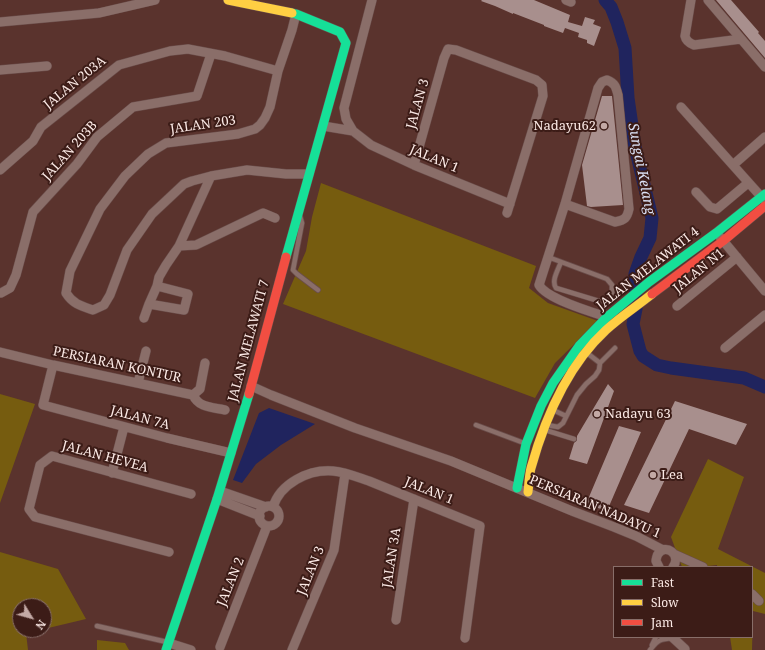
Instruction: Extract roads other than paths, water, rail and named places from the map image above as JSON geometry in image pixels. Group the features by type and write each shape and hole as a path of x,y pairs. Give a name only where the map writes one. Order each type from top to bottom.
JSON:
{"street":[{"path":"0,22 99,13 155,0"},
{"path":"228,0 296,14"},
{"path":"353,131 346,119 344,108 372,0"},
{"path":"691,0 685,36 688,42 694,45 741,39"},
{"path":"708,0 765,67"},
{"name":"JALAN MELAWATI 7","path":"168,646 219,495 251,386 298,211 346,43 340,32 296,14"},
{"name":"JALAN 203","path":"211,176 184,184 152,214 127,250 110,295 104,305 93,310 71,301 66,293 70,270 100,209 125,176 148,154 166,143 238,134 255,130 260,125 270,107 278,71 296,14"},
{"name":"JALAN 203A","path":"0,170 33,140 42,127 119,65 170,51 188,49 225,56 278,71"},
{"name":"JALAN 3","path":"414,165 444,58 448,50 456,50 536,80 542,85 542,96 509,209"},
{"name":"JALAN 203B","path":"1,293 10,288 16,275 33,212 77,164 97,137 133,107 197,96 211,54"},
{"path":"0,70 46,66"},
{"path":"565,204 615,222 622,221 627,216 629,209 618,94 616,86 607,80 602,82 598,88 540,285 542,289 550,295 564,302 607,317"},
{"path":"681,107 748,183 764,197"},
{"path":"323,126 353,131"},
{"name":"JALAN 1","path":"353,131 371,145 509,209"},
{"path":"733,165 765,138"},
{"path":"144,318 157,286 159,277 179,246 211,176 247,170 286,174 309,174"},
{"path":"696,192 710,207 717,208 748,183"},
{"name":"JALAN MELAWATI 4","path":"518,488 526,444 541,406 553,383 579,346 607,317 649,282 764,197"},
{"name":"JALAN MELAWATI 4","path":"528,492 531,469 552,409 571,372 586,352 606,330 654,292 724,241 765,206"},
{"path":"179,246 196,245 263,213 275,218"},
{"path":"716,233 765,291"},
{"name":"JALAN N1","path":"676,306 737,257"},
{"path":"149,304 184,310 188,294 157,286"},
{"path":"725,348 765,315"},
{"path":"138,383 146,351"},
{"name":"PERSIARAN KONTUR","path":"0,352 193,395 200,389 205,363"},
{"name":"JALAN 7A","path":"53,365 44,405 167,438 231,453"},
{"name":"PERSIARAN NADAYU 1","path":"251,386 354,428 451,461 528,492 636,536 663,550 671,551 675,563 696,566"},
{"path":"193,395 200,404 225,410"},
{"path":"112,473 124,426"},
{"name":"JALAN HEVEA","path":"169,552 35,517 29,508 40,465 52,456 191,494"},
{"name":"JALAN 1","path":"269,507 284,488 300,477 319,471 333,471 369,481 480,526 465,638"},
{"name":"JALAN 3","path":"292,650 334,550 345,474"},
{"path":"219,495 269,507 277,511 279,516 278,519 275,524 270,526 265,525 261,521 260,516 263,509 269,507"},
{"path":"219,495 260,516"},
{"name":"JALAN 3A","path":"396,620 414,499"},
{"name":"JALAN 2","path":"220,647 268,526"},
{"path":"658,566 656,561 658,554 663,550"},
{"path":"753,595 759,601"},
{"path":"672,638 685,649"},
{"path":"684,638 685,649"},
{"path":"168,646 191,650"}],"lane":[{"path":"298,211 302,223 293,270 318,290"},
{"path":"548,257 561,262 607,280 612,285 612,292 609,301 606,303 556,288 554,281 561,262"},
{"path":"545,427 558,427 562,423 577,395 600,370 600,363 615,348"},
{"path":"586,352 600,363"},
{"path":"552,409 566,416"},
{"path":"476,425 526,444"},
{"path":"545,427 574,439"},
{"path":"97,626 168,646"},
{"path":"650,650 656,638"},
{"path":"650,650 659,640 672,638"}],"waterway":[{"name":"Sungai Kelang","path":"605,0 611,7 625,48 628,98 635,147 652,218 650,238 635,274 636,309 633,324 640,351 643,356 657,365 744,378 765,387"}],"place":[{"name":"Nadayu62","path":"604,126"},
{"name":"Nadayu 63","path":"597,414"},
{"name":"Lea","path":"653,475"}]}
